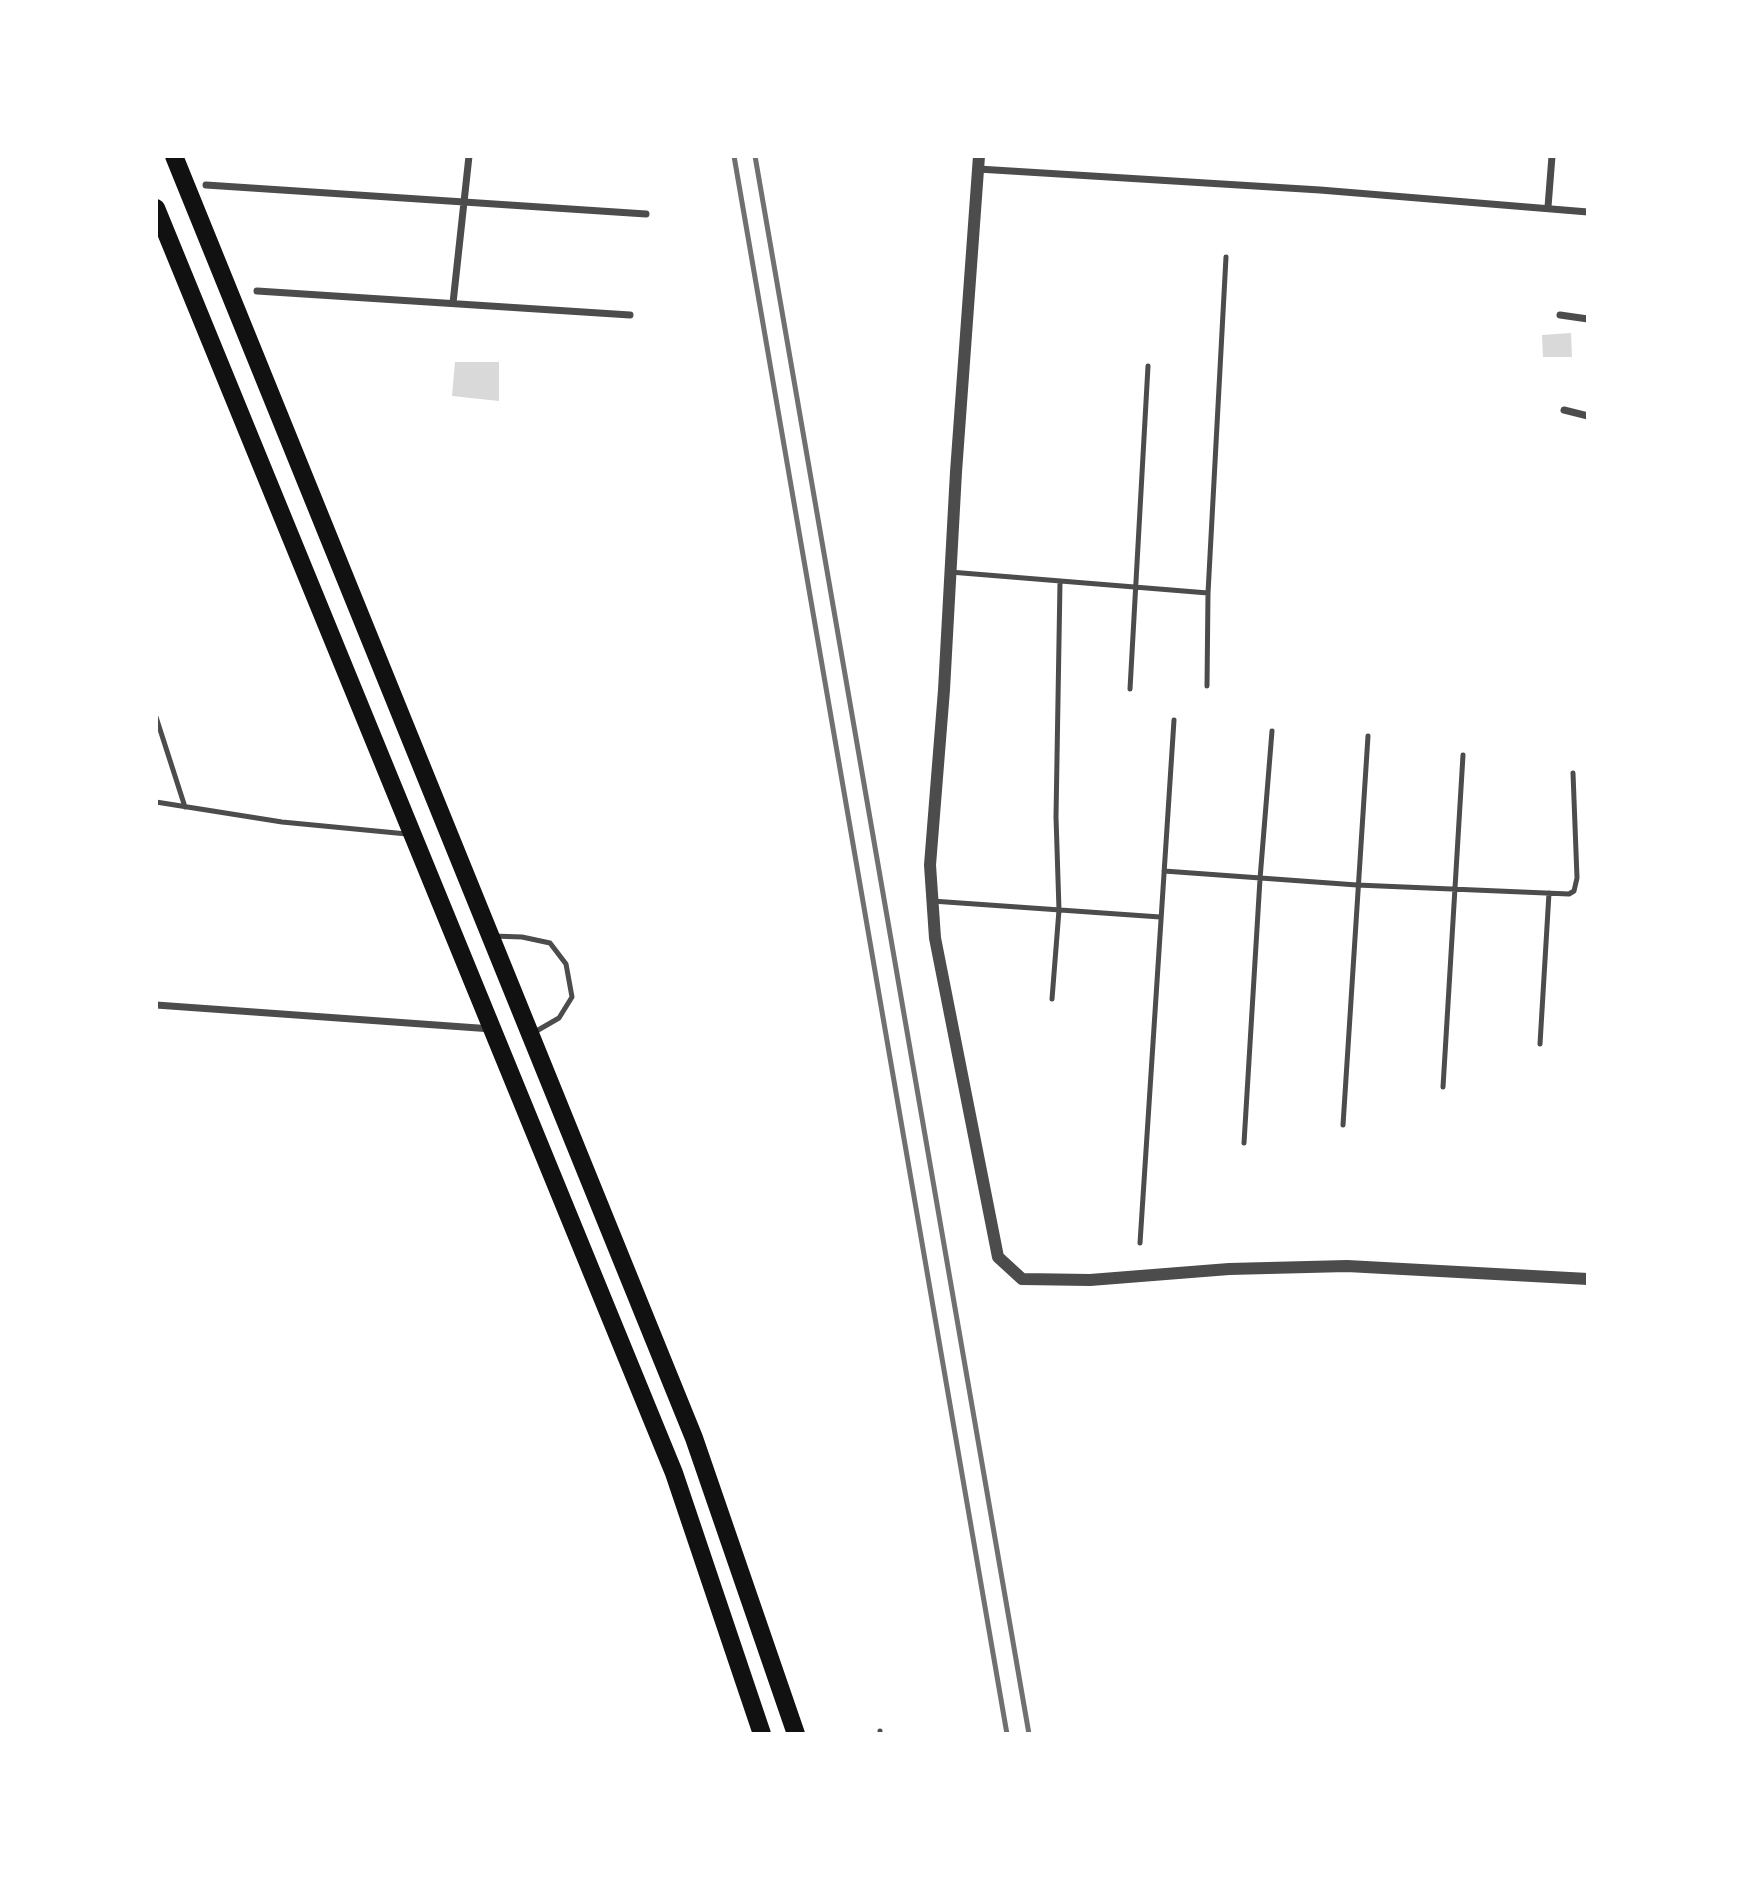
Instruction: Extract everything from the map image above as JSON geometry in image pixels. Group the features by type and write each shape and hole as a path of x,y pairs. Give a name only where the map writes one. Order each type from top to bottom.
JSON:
{"main road":[{"path":"174,156 694,1438 796,1734"},
{"path":"156,208 674,1473 762,1734"}],"street":[{"path":"453,303 469,156"},
{"path":"1548,207 1552,156"},
{"path":"1588,212 979,162 930,865 935,938 998,1257 1022,1279 1090,1280 1229,1269 1347,1266 1588,1279"},
{"path":"206,185 646,214"},
{"path":"257,291 630,315"},
{"path":"1560,315 1588,319"},
{"path":"1564,411 1588,415"},
{"path":"156,1005 492,1029"}],"lane":[{"path":"1207,686 1208,593 1226,257"},
{"path":"1130,689 1149,366"},
{"path":"950,572 1208,593"},
{"path":"1052,999 1059,910 1056,817 1060,582"},
{"path":"156,718 185,807"},
{"path":"1140,1243 1174,720"},
{"path":"1244,1143 1272,731"},
{"path":"1343,1125 1368,736"},
{"path":"1443,1087 1463,755"},
{"path":"1164,871 1357,885 1569,894 1574,891 1576,885 1573,773"},
{"path":"156,802 282,822 413,835"},
{"path":"1540,1044 1549,893"},
{"path":"932,901 1160,917"},
{"path":"490,936 522,937 550,943 565,964 572,997 559,1018 530,1035"}],"shaded area":[{"path":"1571,333 1572,357 1543,357 1542,335"},
{"path":"455,362 499,362 499,401 452,396"}],"railway":[{"path":"734,156 1007,1734"},
{"path":"755,156 1029,1734"}]}
